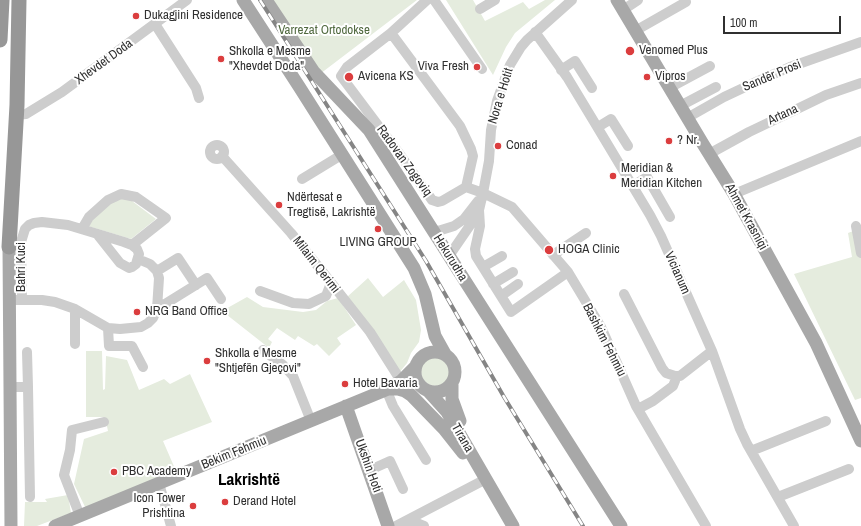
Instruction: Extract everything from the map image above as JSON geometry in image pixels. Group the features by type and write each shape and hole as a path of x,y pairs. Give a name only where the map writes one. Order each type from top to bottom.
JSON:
{"highway":[{"path":"0,40 2,0"},
{"path":"9,247 8,117 12,0"},
{"path":"9,247 17,110 19,0"}],"main road":[{"path":"243,0 343,154 414,268 420,281 435,336 445,354 454,364 456,371 452,385 442,392 435,393 426,391 415,378 415,367 426,354 438,352 445,354"},
{"name":"Hekurudha","path":"266,0 314,72 369,130 621,526"},
{"name":"Ahmet Krasniqi","path":"620,5 734,194 816,343 861,441"},
{"path":"9,247 15,300 10,387 11,526"},
{"path":"426,354 428,328 427,307"},
{"name":"Bekim Fehmiu","path":"59,525 387,389 401,381 415,367"},
{"name":"Tirana","path":"452,385 452,399 454,407 487,482"},
{"name":"Bekim Fehmiu","path":"387,389 403,387 426,391"},
{"path":"387,389 398,389 411,395 444,430 487,482"},
{"name":"Tirana","path":"426,391 447,412 513,526"},
{"name":"Ukshin Hoti","path":"346,406 370,470 388,526"}],"street":[{"name":"Radovan Zogoviq","path":"427,0 391,33 347,67 342,76 432,200 438,202 442,201 466,187"},
{"path":"434,0 482,69"},
{"path":"480,9 495,0"},
{"name":"Nora e Hotit","path":"449,256 479,210 489,161 491,130 497,101 510,65 521,47 535,32 572,0"},
{"path":"620,5 638,0"},
{"name":"Xhevdet Doda","path":"17,110 26,114 57,95 155,24 181,2"},
{"path":"635,31 686,2"},
{"path":"155,24 196,88 199,98"},
{"name":"Vicianum","path":"535,32 598,127 661,236 712,350 740,429 794,526"},
{"path":"391,33 460,126 471,149 472,156 466,187"},
{"name":"Sandër Prosi","path":"687,118 758,80 861,42"},
{"path":"561,70 575,61 592,88"},
{"path":"669,88 710,66"},
{"name":"Artana","path":"709,154 749,132 826,95 861,83"},
{"path":"680,106 716,87"},
{"path":"598,127 611,119 628,146"},
{"path":"734,194 861,141"},
{"path":"302,179 343,154"},
{"name":"Milaim Qerimi","path":"222,156 291,233 370,332 401,381"},
{"path":"633,186 647,178 670,217"},
{"name":"Bashkim Fehmiu","path":"466,187 483,193 512,207 568,272 601,327 638,409 702,523"},
{"name":"Nora e Hotit","path":"433,230 438,231 446,229 454,226 464,219 483,193"},
{"path":"97,234 120,263 129,268 132,267 139,254 132,245 97,234 82,230 89,217 108,200 121,194 136,197 166,218 132,245"},
{"path":"479,210 480,226 475,249 476,256 511,312 568,272"},
{"name":"Bahri Kuci","path":"15,300 21,242 25,229 29,225 42,222 82,230"},
{"path":"856,226 861,253"},
{"path":"553,255 586,233"},
{"path":"483,267 502,256"},
{"path":"15,300 42,300 55,302 75,309 108,328 120,329 141,327 153,318 157,309 159,278 157,271 150,264 138,258"},
{"path":"157,271 178,258 196,285"},
{"path":"493,284 513,272"},
{"path":"157,309 207,278 221,299"},
{"path":"260,291 293,303 309,304 326,296 330,283"},
{"path":"501,296 518,284"},
{"path":"624,294 666,373 680,376 712,350"},
{"path":"75,309 75,344"},
{"path":"108,328 109,346 132,346 143,367"},
{"path":"263,350 283,365 293,376 311,421"},
{"path":"27,352 30,497"},
{"path":"638,409 653,401 673,386 675,376"},
{"path":"10,387 28,387"},
{"path":"387,389 393,406 426,460"},
{"path":"751,451 826,420"},
{"path":"80,516 64,475 70,450 72,430 104,422"},
{"path":"370,470 390,461 403,489"},
{"path":"778,497 849,468"},
{"path":"396,526 487,482"},
{"path":"159,483 171,526"},
{"path":"405,526 414,522 424,526"}],"green space":[{"name":"Varrezat Ortodokse","path":"268,0 417,0 316,77"},
{"path":"446,0 473,0 485,21 523,2 529,9 545,0 555,0 515,33 506,47 493,75"},
{"path":"125,198 132,201 156,219 131,239 88,226 94,217 112,201"},
{"path":"861,228 861,398 855,400 794,274 852,257 848,233"},
{"path":"368,278 383,297 404,280 416,300 421,330 419,342 411,353 407,363 399,373 347,297"},
{"path":"247,297 263,307 303,312 316,310 327,301 338,298 356,325 337,338 341,344 329,356 317,344 314,346 298,336 295,340 277,328 268,339 272,342 269,348 222,311"},
{"path":"86,351 102,351 103,390 105,389 106,356 127,360 139,390 164,379 170,384 190,374 212,422 163,441 176,471 86,509 74,484 84,439 108,431 105,417 86,417"},
{"path":"436,356 446,361 451,371 446,381 436,386 426,381 421,371 426,361"},
{"path":"68,495 71,513 37,526 24,526 25,502 47,502 45,499"}],"railway":[{"path":"260,0 426,261 504,397 583,526"}],"place":[{"name":"Dukagjini Residence","path":"136,16"},
{"name":"Venomed Plus","path":"630,51"},
{"name":"Shkolla e Mesme \"Xhevdet Doda\"","path":"221,59"},
{"name":"Viva Fresh","path":"477,67"},
{"name":"Avicena KS","path":"349,77"},
{"name":"Vipros","path":"647,77"},
{"name":"? Nr.","path":"669,141"},
{"name":"Conad","path":"498,146"},
{"name":"Meridian & Meridian Kitchen","path":"613,176"},
{"name":"Ndërtesat e Tregtisë, Lakrishtë","path":"279,205"},
{"name":"LIVING GROUP","path":"378,229"},
{"name":"HOGA Clinic","path":"549,250"},
{"name":"NRG Band Office","path":"137,312"},
{"name":"Shkolla e Mesme \"Shtjefën Gjeçovi\"","path":"207,361"},
{"name":"Hotel Bavaria","path":"345,384"},
{"name":"PBC Academy","path":"114,472"},
{"name":"Derand Hotel","path":"225,502"},
{"name":"Icon Tower Prishtina","path":"193,506"}],"district":[{"name":"Lakrishtë","path":"249,480"}]}
